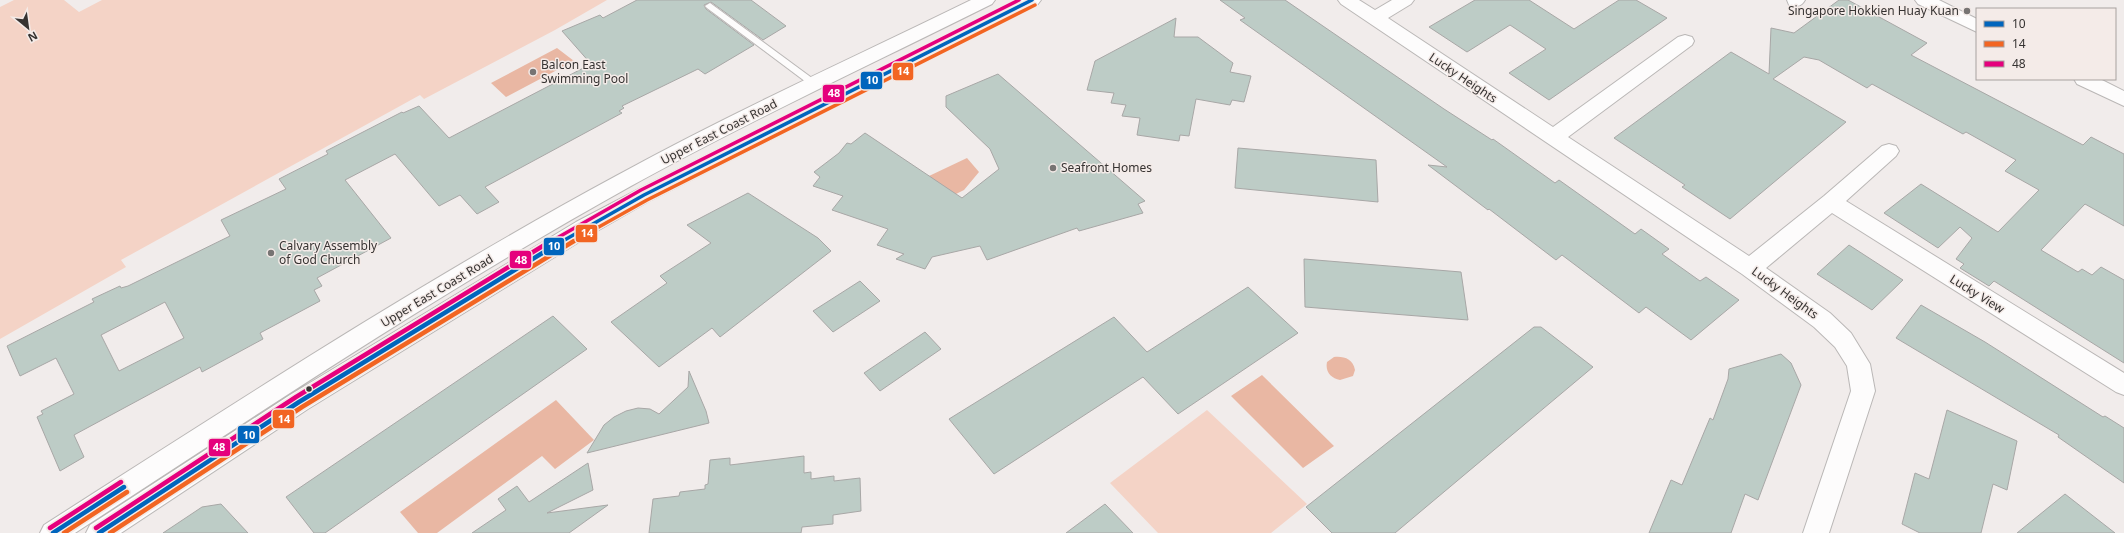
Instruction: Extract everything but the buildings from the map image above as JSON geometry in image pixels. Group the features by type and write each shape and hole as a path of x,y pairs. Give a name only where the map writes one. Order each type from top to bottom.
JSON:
{"main road":[{"name":"Upper East Coast Road","path":"54,533 323,358 625,180 813,83 986,0"},
{"name":"Upper East Coast Road","path":"99,533 299,402 584,228 679,177 1032,0"},
{"name":"Lucky Heights","path":"1347,0 1552,138 1750,268 1822,320 1843,340 1858,364 1863,391 1816,533"},
{"path":"1375,18 1405,0"},
{"path":"1924,0 1976,26"},
{"path":"1552,138 1685,41"},
{"path":"2086,80 2124,99"},
{"path":"1750,268 1831,202 1888,151"},
{"name":"Lucky View","path":"1831,202 2124,385"}],"lane":[{"path":"710,6 813,83"}],"shaded area":[{"path":"14,0 64,0 79,12 102,0 607,0 555,30 424,99 420,95 121,260 126,267 0,339 0,7"},
{"name":"Balcon East Swimming Pool","path":"557,48 574,61 506,97 491,83"},
{"path":"967,158 979,172 964,190 948,198 929,176"},
{"path":"1334,357 1348,359 1352,363 1355,370 1353,376 1340,380 1329,374 1327,362"},
{"path":"1262,375 1334,446 1303,468 1231,396"},
{"path":"556,400 594,440 555,469 542,456 437,533 418,533 400,512"},
{"path":"1207,410 1307,504 1271,533 1158,533 1110,483"}],"transit line":[{"name":"48","path":"96,528 296,397 581,223 641,190 1019,0"},
{"name":"10","path":"99,533 299,402 584,228 644,195 1032,0"},
{"name":"14","path":"110,533 302,407 587,233 647,200 1035,5"},
{"name":"48","path":"50,528 121,482"},
{"name":"10","path":"53,533 124,487"},
{"name":"14","path":"64,533 127,492"}],"place":[{"name":"Singapore Hokkien Huay Kuan","path":"1967,11"},
{"name":"Balcon East Swimming Pool","path":"533,72"},
{"name":"Seafront Homes","path":"1053,168"},
{"name":"Calvary Assembly of God Church","path":"271,253"}]}
